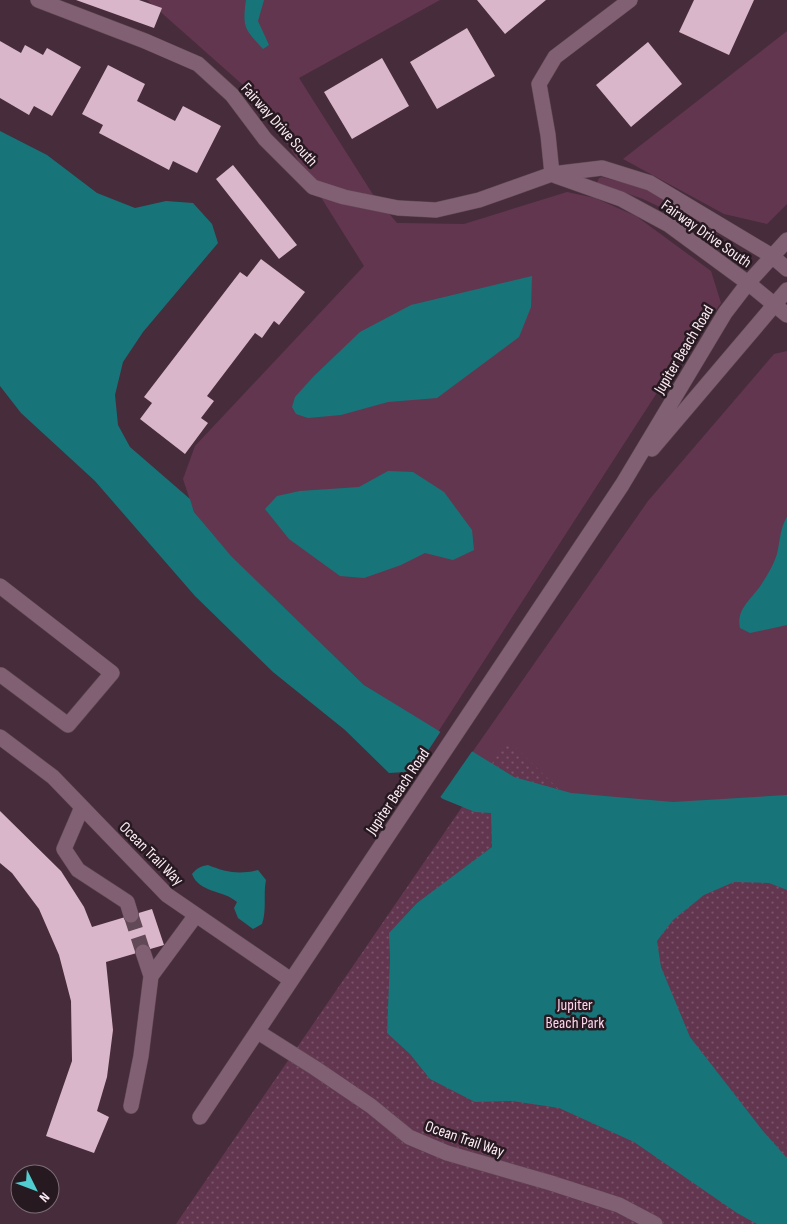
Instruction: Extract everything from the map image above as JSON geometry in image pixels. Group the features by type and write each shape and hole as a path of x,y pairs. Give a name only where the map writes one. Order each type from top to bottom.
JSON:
{"street":[{"name":"Fairway Drive South","path":"38,0 145,41 198,64 232,95 265,139 313,187 344,197 398,208 436,210 479,200 552,174 621,199 670,225 748,283 787,315"},
{"path":"630,0 555,57 538,84 548,135 552,174 602,168 650,183 772,256 787,269"},
{"name":"Jupiter Beach Road","path":"200,1117 622,485 725,313 748,283 787,240"},
{"name":"Jupiter Beach Road","path":"622,485 787,290"},
{"path":"0,586 112,673 68,726 0,675"},
{"name":"Ocean Trail Way","path":"0,737 53,778 168,895 291,980"},
{"path":"82,807 64,849 78,870 127,902 131,916"},
{"path":"151,976 196,915"},
{"path":"132,1106 142,1056 151,976 143,952"},
{"name":"Ocean Trail Way","path":"258,1032 371,1106 409,1137 447,1153 619,1205 655,1224"}],"green space":[{"path":"147,0 440,0 299,78 372,193 397,223 464,224 567,192 595,198 636,216 711,271 721,303 660,388 438,732 364,685 221,547 194,512 183,479 195,446 364,266 260,100"},
{"path":"787,31 787,204 767,224 724,214 623,159"},
{"path":"602,177 636,186 656,194 717,234 718,238 713,242 664,209 643,199 597,183 599,178"},
{"path":"787,351 787,811 576,799 502,777 471,754 648,501 774,354"},
{"name":"Jupiter Beach Park","path":"508,740 574,804 787,805 787,1224 176,1224"}],"water":[{"path":"246,0 264,0 258,21 269,45 263,49 246,28 244,17"},
{"path":"0,131 47,155 97,193 135,208 166,201 193,203 212,224 218,243 143,332 123,362 115,395 118,425 130,447 190,499 194,512 231,556 364,685 514,777 571,793 673,802 787,795 787,890 769,883 734,882 704,895 673,920 657,941 661,967 690,1037 763,1131 787,1158 787,1224 757,1224 737,1213 634,1142 559,1108 512,1101 475,1102 430,1079 410,1054 387,1033 390,959 389,933 417,903 492,847 491,813 475,812 443,799 406,772 389,773 345,730 273,672 195,596 95,481 21,413 0,386"},
{"path":"532,276 531,307 519,337 437,398 388,402 341,415 308,418 296,414 292,407 295,397 314,376 360,332 411,305"},
{"path":"388,471 413,472 444,492 472,530 474,550 453,560 425,553 401,565 364,578 340,576 289,539 265,509 277,496 300,491 359,487"},
{"path":"787,517 787,625 750,633 740,628 740,615 772,566"},
{"path":"208,865 232,872 258,870 266,880 262,924 253,929 238,918 234,908 237,902 232,898 200,885 195,880 192,874 199,868"}],"pier":[{"path":"441,731 473,750 439,799 410,778"}],"building":[{"path":"76,0 139,0 162,8 154,28"},
{"path":"477,0 546,0 505,34"},
{"path":"694,0 754,0 729,55 679,32"},
{"path":"467,28 495,76 437,109 410,62"},
{"path":"0,41 21,53 25,45 43,55 47,48 81,67 52,116 34,106 29,115 0,98"},
{"path":"648,42 682,84 631,127 596,85"},
{"path":"382,58 409,106 352,139 324,92"},
{"path":"108,65 145,84 137,101 175,121 183,106 221,126 197,173 173,161 169,170 99,133 103,125 82,114"},
{"path":"233,165 297,245 279,259 216,179"},
{"path":"261,259 305,292 279,325 274,321 262,338 255,333 207,396 214,401 201,418 208,423 185,454 140,419 152,403 144,397 240,272 247,277"},
{"path":"0,811 61,871 84,907 92,927 152,909 164,945 106,962 113,1030 107,1077 97,1111 109,1117 94,1153 46,1136 72,1061 71,1001 59,955 39,909 12,873 0,863"}],"tunnel":[{"path":"131,915 143,952"}]}
